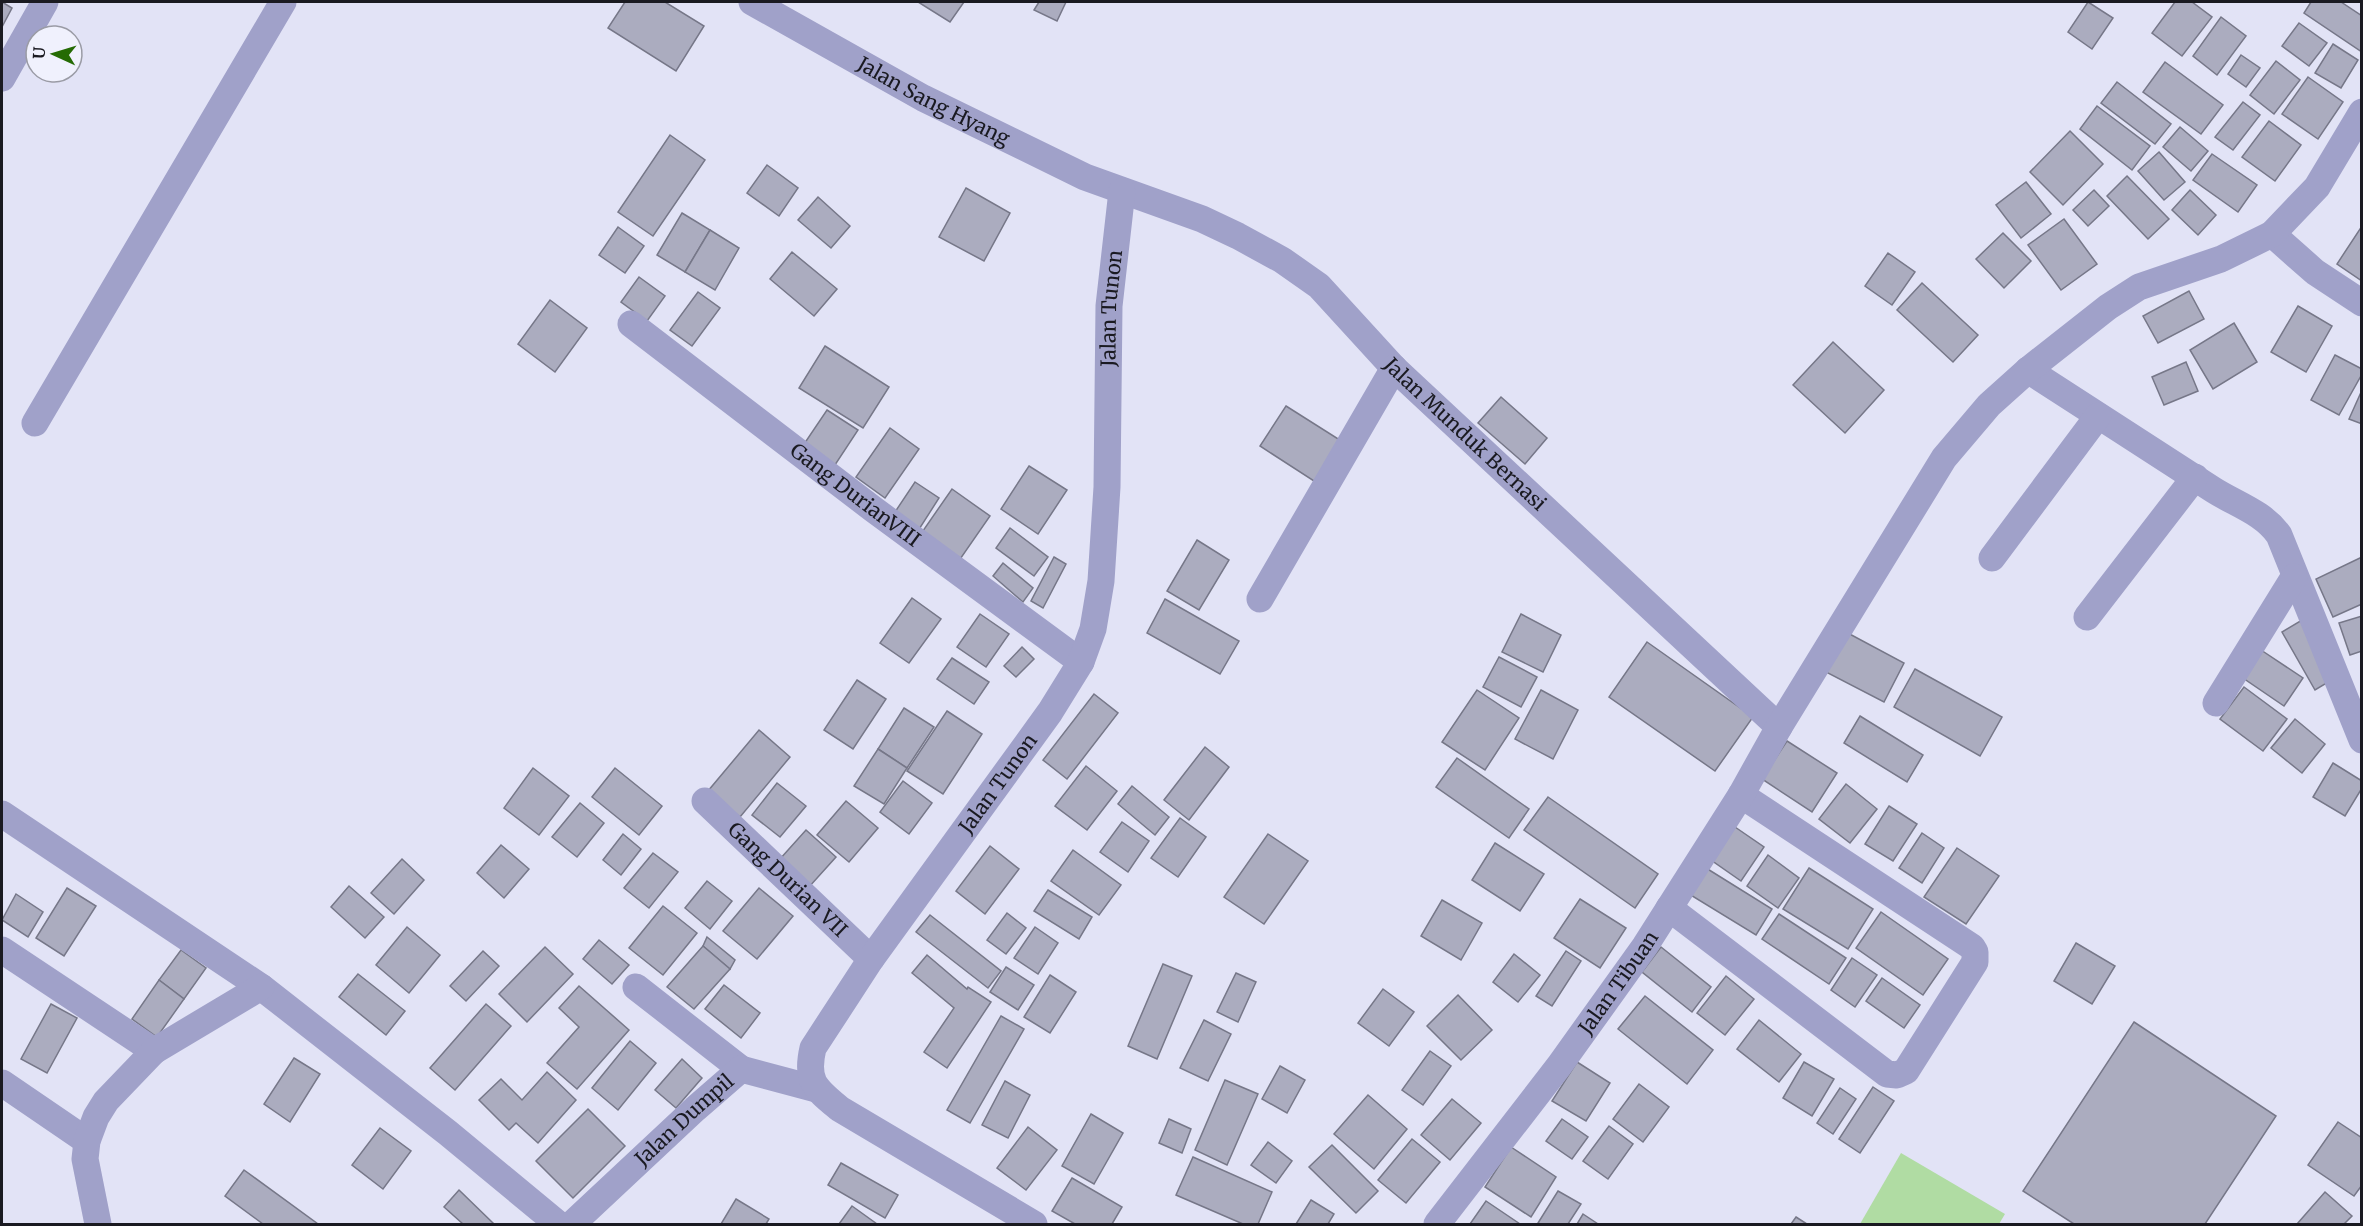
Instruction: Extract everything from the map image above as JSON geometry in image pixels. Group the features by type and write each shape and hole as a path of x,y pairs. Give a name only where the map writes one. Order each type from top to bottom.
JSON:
{"street":[{"path":"2,78 45,2"},
{"path":"35,423 283,2"},
{"name":"Jalan Sang Hyang","path":"752,2 923,98 1067,168 1122,191"},
{"path":"2361,112 2317,187 2272,234 2315,272 2361,303"},
{"name":"Jalan Munduk Bernasi","path":"1122,191 1202,219 1282,260 1319,286 1394,368 1779,727"},
{"name":"Jalan Tunon","path":"816,1089 809,1064 813,1048 871,959 1050,711 1081,662 1093,629 1101,581 1107,487 1109,306 1122,191"},
{"name":"Jalan Tibuan","path":"1437,1224 1559,1066 1645,946 1741,795 1779,727 1944,458 1989,405 2028,370 2108,307 2139,287 2221,259 2272,234"},
{"name":"Gang DurianVIII","path":"631,324 873,509 1081,662"},
{"path":"1260,599 1394,368"},
{"path":"2028,370 2194,477 2272,524 2279,535 2361,740"},
{"path":"1992,558 2098,416"},
{"path":"2087,617 2194,477"},
{"path":"2216,703 2294,577"},
{"path":"1669,908 1887,1074 1897,1075 1906,1071 1975,962 1975,952 1972,947 1741,795"},
{"name":"Gang Durian VII","path":"705,801 871,959"},
{"path":"2,814 261,987 448,1133 558,1224"},
{"path":"2,950 154,1051"},
{"path":"98,1224 85,1159 87,1141 96,1117 106,1101 154,1051 261,987"},
{"path":"636,987 741,1069"},
{"name":"Jalan Dumpil","path":"572,1224 741,1069 816,1089"},
{"path":"2,1083 87,1141"},
{"path":"816,1089 858,1121 1034,1224"}],"green space":[{"path":"1901,1153 2005,1214 1999,1224 1860,1224"}],"building":[{"path":"2,2 12,8 2,27"},
{"path":"625,2 665,2 704,26 676,71 608,28"},
{"path":"918,2 964,2 950,22"},
{"path":"1039,2 1066,2 1057,21 1034,10"},
{"path":"2088,2 2113,18 2092,49 2068,32"},
{"path":"2175,2 2192,2 2212,17 2182,56 2152,33"},
{"path":"2311,2 2341,2 2362,16 2362,52 2304,13"},
{"path":"2221,17 2246,36 2217,75 2193,56"},
{"path":"2299,23 2327,43 2309,66 2282,46"},
{"path":"2333,44 2358,60 2341,88 2315,73"},
{"path":"2241,55 2260,68 2246,87 2228,74"},
{"path":"2276,61 2300,80 2274,114 2250,95"},
{"path":"2165,62 2223,105 2201,134 2143,92"},
{"path":"2308,77 2343,102 2318,139 2282,114"},
{"path":"2117,82 2171,124 2155,144 2101,103"},
{"path":"2243,102 2260,115 2233,150 2215,137"},
{"path":"2097,106 2150,146 2132,170 2080,129"},
{"path":"2269,121 2301,145 2275,181 2242,157"},
{"path":"2180,127 2208,151 2191,171 2163,147"},
{"path":"2070,131 2103,164 2063,205 2030,172"},
{"path":"670,135 705,160 653,236 618,212"},
{"path":"2159,152 2185,182 2164,200 2138,171"},
{"path":"2212,154 2257,185 2238,212 2193,180"},
{"path":"767,165 798,188 779,216 747,193"},
{"path":"2127,176 2169,219 2148,239 2107,196"},
{"path":"2026,182 2051,214 2021,238 1996,205"},
{"path":"966,188 1010,213 984,261 939,237"},
{"path":"2094,190 2109,206 2088,226 2073,210"},
{"path":"2190,190 2216,215 2198,235 2172,210"},
{"path":"818,197 850,226 831,248 798,220"},
{"path":"682,213 710,230 685,272 657,255"},
{"path":"2064,219 2097,264 2061,290 2028,245"},
{"path":"2362,226 2362,281 2337,264"},
{"path":"618,227 644,246 625,273 599,255"},
{"path":"710,230 739,248 715,290 685,272"},
{"path":"2003,233 2031,261 2004,288 1976,259"},
{"path":"792,252 837,289 814,316 770,279"},
{"path":"1888,253 1915,272 1892,305 1865,286"},
{"path":"639,277 665,296 647,321 621,302"},
{"path":"1922,283 1978,335 1953,362 1897,310"},
{"path":"2189,291 2204,319 2158,343 2143,316"},
{"path":"698,292 720,308 692,346 670,330"},
{"path":"550,300 587,328 555,372 518,344"},
{"path":"2298,306 2332,326 2306,372 2271,352"},
{"path":"2234,323 2257,362 2213,389 2190,350"},
{"path":"1833,342 1884,390 1845,433 1793,385"},
{"path":"825,346 889,387 863,428 799,388"},
{"path":"2335,355 2362,369 2362,374 2339,415 2311,400"},
{"path":"2186,362 2198,391 2164,405 2152,377"},
{"path":"2362,390 2362,424 2349,419"},
{"path":"1501,397 1547,438 1525,464 1478,423"},
{"path":"1286,406 1343,442 1317,483 1260,446"},
{"path":"827,410 858,430 831,471 800,450"},
{"path":"890,428 919,449 885,498 856,477"},
{"path":"1029,466 1067,490 1038,534 1001,509"},
{"path":"915,482 939,498 916,534 891,518"},
{"path":"952,489 990,516 956,565 918,538"},
{"path":"1010,528 1048,557 1034,576 996,548"},
{"path":"1197,540 1229,560 1199,610 1167,591"},
{"path":"1054,557 1066,564 1043,608 1031,601"},
{"path":"2362,557 2362,604 2333,617 2316,579"},
{"path":"1003,563 1033,588 1023,602 993,576"},
{"path":"912,598 941,619 909,663 880,643"},
{"path":"1165,599 1239,641 1220,674 1147,633"},
{"path":"980,614 1009,634 986,667 957,647"},
{"path":"1521,614 1561,635 1543,672 1502,652"},
{"path":"2362,616 2362,651 2350,655 2339,623"},
{"path":"2302,620 2335,678 2315,690 2282,632"},
{"path":"1844,631 1904,663 1884,702 1824,671"},
{"path":"1647,642 1753,717 1715,771 1609,697"},
{"path":"1022,647 1034,659 1016,677 1004,666"},
{"path":"2261,650 2303,678 2284,706 2243,678"},
{"path":"1499,657 1537,677 1521,707 1483,687"},
{"path":"952,658 989,682 974,704 937,679"},
{"path":"1915,669 2002,717 1980,756 1894,707"},
{"path":"857,680 886,699 853,749 824,730"},
{"path":"2244,687 2287,719 2263,751 2220,719"},
{"path":"1477,690 1519,718 1485,770 1442,742"},
{"path":"1541,690 1578,710 1553,759 1515,739"},
{"path":"1094,694 1118,713 1067,779 1043,760"},
{"path":"904,708 934,727 907,768 878,749"},
{"path":"947,711 982,734 943,794 907,771"},
{"path":"1860,716 1923,755 1907,782 1844,743"},
{"path":"2295,719 2325,744 2302,773 2271,748"},
{"path":"759,730 790,757 740,817 708,791"},
{"path":"1787,741 1837,773 1812,812 1762,779"},
{"path":"1205,747 1229,767 1189,820 1164,800"},
{"path":"878,749 907,768 884,804 854,786"},
{"path":"1457,758 1529,809 1509,838 1436,787"},
{"path":"2333,763 2362,781 2362,788 2345,816 2313,797"},
{"path":"1086,766 1117,791 1087,830 1055,806"},
{"path":"533,768 569,796 539,835 504,808"},
{"path":"615,768 662,806 639,835 592,797"},
{"path":"903,781 932,803 909,834 880,812"},
{"path":"777,783 806,806 780,837 752,815"},
{"path":"1846,784 1877,809 1850,843 1819,819"},
{"path":"1132,786 1169,817 1155,835 1118,804"},
{"path":"1548,797 1658,874 1635,908 1524,830"},
{"path":"846,801 878,828 849,862 817,835"},
{"path":"580,803 604,823 577,857 552,837"},
{"path":"1889,806 1917,824 1893,861 1865,844"},
{"path":"1180,818 1206,837 1178,877 1151,858"},
{"path":"1122,822 1149,841 1128,872 1100,852"},
{"path":"1735,827 1764,847 1741,881 1711,860"},
{"path":"806,830 836,857 809,887 780,859"},
{"path":"1922,833 1944,848 1922,883 1899,868"},
{"path":"623,834 641,849 621,875 603,860"},
{"path":"1268,834 1308,861 1264,924 1224,897"},
{"path":"1495,843 1544,874 1520,911 1472,880"},
{"path":"501,845 529,869 504,898 477,873"},
{"path":"990,846 1019,869 985,914 956,891"},
{"path":"1957,848 1999,876 1966,924 1924,897"},
{"path":"1073,850 1121,885 1099,915 1051,881"},
{"path":"653,853 678,872 649,908 624,888"},
{"path":"1768,855 1799,878 1778,908 1747,886"},
{"path":"402,859 424,880 394,914 371,893"},
{"path":"1706,868 1772,909 1756,935 1689,894"},
{"path":"1809,868 1873,909 1848,949 1783,909"},
{"path":"707,881 732,901 710,929 685,908"},
{"path":"349,886 384,917 365,938 331,907"},
{"path":"67,888 96,906 64,956 36,938"},
{"path":"759,888 793,916 757,959 723,931"},
{"path":"1048,890 1092,917 1079,939 1034,911"},
{"path":"16,894 43,912 28,937 2,920"},
{"path":"1580,899 1626,928 1600,968 1554,938"},
{"path":"1442,900 1482,923 1461,960 1421,936"},
{"path":"663,906 697,933 663,975 629,948"},
{"path":"1881,912 1948,959 1923,995 1856,948"},
{"path":"1007,913 1026,928 1006,954 987,940"},
{"path":"1779,914 1846,958 1829,984 1762,939"},
{"path":"930,915 1001,971 988,988 916,932"},
{"path":"407,927 440,955 409,993 376,965"},
{"path":"1035,927 1058,943 1038,974 1014,958"},
{"path":"707,937 735,960 730,969 703,946"},
{"path":"599,940 629,965 612,984 583,959"},
{"path":"2076,943 2115,966 2092,1004 2054,981"},
{"path":"703,946 730,969 694,1009 667,987"},
{"path":"545,947 573,974 527,1022 499,994"},
{"path":"1661,947 1711,987 1692,1012 1642,972"},
{"path":"181,950 206,968 184,999 159,980"},
{"path":"483,951 499,966 466,1001 450,986"},
{"path":"1566,951 1581,961 1552,1006 1536,996"},
{"path":"1514,954 1540,975 1518,1002 1493,982"},
{"path":"927,955 967,989 968,987 991,1002 947,1068 924,1052 954,1008 912,973"},
{"path":"1852,958 1877,975 1855,1007 1831,990"},
{"path":"1163,964 1192,976 1157,1059 1128,1046"},
{"path":"1006,967 1034,985 1018,1010 990,992"},
{"path":"1236,973 1256,982 1238,1022 1217,1012"},
{"path":"358,974 405,1011 386,1035 339,997"},
{"path":"1050,975 1076,992 1050,1033 1024,1017"},
{"path":"1726,976 1754,999 1725,1035 1697,1013"},
{"path":"1882,978 1920,1005 1904,1028 1866,1001"},
{"path":"159,980 184,999 157,1037 132,1019"},
{"path":"724,985 760,1013 741,1038 705,1009"},
{"path":"579,986 629,1030 577,1089 547,1063 579,1027 559,1008"},
{"path":"1383,989 1414,1012 1389,1046 1358,1023"},
{"path":"1458,995 1492,1030 1461,1060 1427,1026"},
{"path":"1645,996 1713,1050 1687,1084 1618,1029"},
{"path":"51,1004 77,1018 47,1073 21,1059"},
{"path":"486,1004 511,1026 455,1090 430,1068"},
{"path":"1001,1016 1024,1029 970,1123 947,1110"},
{"path":"1204,1020 1231,1034 1208,1081 1180,1068"},
{"path":"1759,1020 1801,1054 1779,1082 1737,1049"},
{"path":"2134,1022 2276,1116 2205,1224 2074,1224 2023,1191"},
{"path":"630,1041 656,1063 618,1110 592,1088"},
{"path":"1430,1051 1451,1066 1423,1105 1402,1090"},
{"path":"294,1058 320,1074 290,1122 264,1104"},
{"path":"682,1059 702,1078 676,1108 655,1090"},
{"path":"1577,1062 1610,1083 1586,1121 1552,1101"},
{"path":"1804,1062 1834,1079 1812,1116 1783,1098"},
{"path":"1280,1066 1305,1080 1287,1113 1262,1099"},
{"path":"547,1072 576,1100 538,1143 516,1123 509,1130 479,1100 501,1079 522,1100"},
{"path":"1225,1080 1258,1094 1227,1165 1195,1150"},
{"path":"1005,1081 1030,1095 1008,1138 982,1125"},
{"path":"1639,1084 1669,1107 1643,1142 1613,1119"},
{"path":"1873,1087 1894,1101 1860,1153 1839,1139"},
{"path":"1840,1088 1856,1099 1833,1134 1817,1123"},
{"path":"1368,1095 1407,1129 1374,1169 1334,1134"},
{"path":"1452,1099 1481,1123 1450,1160 1421,1135"},
{"path":"588,1109 625,1146 573,1198 536,1161"},
{"path":"1091,1114 1123,1133 1094,1184 1062,1166"},
{"path":"1169,1119 1191,1129 1182,1153 1159,1143"},
{"path":"1562,1119 1588,1137 1572,1159 1546,1141"},
{"path":"2338,1122 2362,1138 2362,1185 2354,1196 2308,1165"},
{"path":"1609,1126 1633,1144 1608,1179 1583,1161"},
{"path":"1028,1127 1057,1150 1026,1190 997,1168"},
{"path":"380,1128 411,1151 383,1189 352,1165"},
{"path":"1412,1139 1440,1162 1406,1203 1378,1180"},
{"path":"1268,1142 1292,1161 1276,1183 1251,1165"},
{"path":"1332,1145 1378,1191 1356,1213 1309,1167"},
{"path":"1511,1147 1556,1177 1531,1217 1485,1187"},
{"path":"1193,1157 1272,1192 1258,1224 1243,1224 1176,1195"},
{"path":"841,1163 898,1195 885,1218 828,1185"},
{"path":"244,1170 318,1224 263,1224 225,1196"},
{"path":"1072,1178 1122,1207 1112,1224 1075,1224 1052,1211"},
{"path":"459,1190 494,1224 463,1224 444,1207"},
{"path":"1558,1191 1581,1204 1568,1224 1538,1223"},
{"path":"2325,1192 2352,1216 2344,1224 2297,1224"},
{"path":"736,1199 769,1219 766,1224 721,1224"},
{"path":"1311,1200 1334,1214 1328,1224 1296,1224"},
{"path":"1486,1201 1520,1224 1470,1224"},
{"path":"852,1206 877,1224 839,1224"},
{"path":"1583,1214 1598,1224 1577,1224"},
{"path":"1796,1217 1807,1224 1791,1224"}]}
